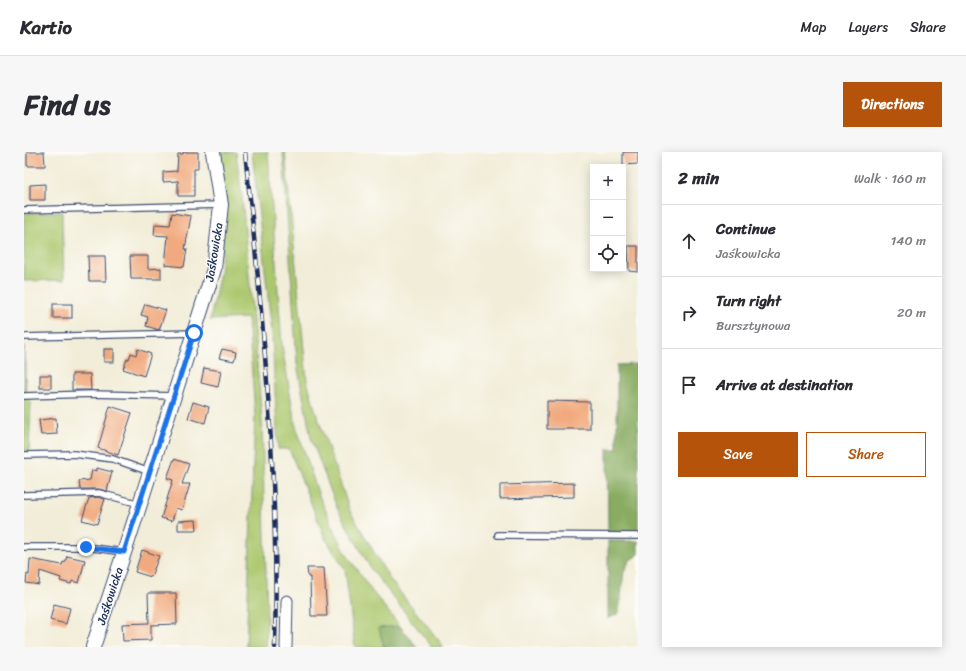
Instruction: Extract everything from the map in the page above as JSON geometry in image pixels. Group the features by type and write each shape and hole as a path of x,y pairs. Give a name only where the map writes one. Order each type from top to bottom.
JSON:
{"street":[{"name":"Jaśkowicka","path":"93,647 151,472 214,269 221,205 213,152"},
{"path":"286,647 287,601"}],"lane":[{"path":"24,210 221,205"},
{"path":"24,337 194,333"},
{"path":"24,396 92,394 174,396"},
{"path":"24,455 74,454 113,459 151,472"},
{"path":"24,495 99,493 140,504"},
{"path":"498,535 638,536"},
{"path":"24,547 86,547 124,552"}],"green space":[{"path":"218,152 236,152 242,197 262,420 267,617 266,647 246,647 255,415 248,318 210,320 220,273 226,205"},
{"path":"252,152 268,152 282,346 295,423 319,496 345,552 371,590 400,626 379,628 384,647 355,647 345,569 325,538 289,449 278,449 272,333"},
{"path":"283,152 285,152 307,381 317,415 350,511 391,581 444,647 432,647 371,569 337,508 311,438 297,364"},
{"path":"62,212 64,280 24,281 24,213"},
{"path":"24,345 26,394 31,402 29,452 24,452"},
{"path":"638,364 638,536 608,536 607,449 617,449 617,365"},
{"path":"608,541 638,541 638,555 630,560 624,571 619,613 608,619"},
{"path":"400,626 417,647 384,647 379,628"}],"building":[{"path":"27,152 44,152 45,166 27,166"},
{"path":"183,152 198,152 198,169 194,169 194,196 178,196 178,181 163,182 163,172 177,171 178,154 183,154"},
{"path":"623,152 638,152 638,164 623,164"},
{"path":"45,184 45,200 30,200 30,185"},
{"path":"172,213 191,216 185,249 187,249 184,267 165,265 168,236 154,235 155,224 170,225"},
{"path":"628,246 638,246 638,272 629,271"},
{"path":"88,256 105,256 106,281 89,281"},
{"path":"130,256 148,256 148,269 161,268 161,279 131,279"},
{"path":"53,304 72,304 72,318 53,318"},
{"path":"145,304 166,310 159,330 146,326 148,317 141,315"},
{"path":"104,349 114,349 114,362 104,362"},
{"path":"138,349 151,354 144,376 123,369 131,353 136,355"},
{"path":"222,349 236,352 234,361 219,358"},
{"path":"204,368 221,371 218,387 201,383"},
{"path":"72,374 90,374 91,390 72,390"},
{"path":"40,375 51,375 51,388 40,388"},
{"path":"547,401 590,402 590,429 547,429"},
{"path":"193,402 209,407 205,423 188,418"},
{"path":"110,406 132,413 118,455 98,448"},
{"path":"56,418 57,434 41,435 39,420"},
{"path":"174,459 189,464 182,484 190,484 182,510 176,508 172,521 161,518 173,480 167,478"},
{"path":"97,468 112,472 107,491 99,489 80,489 79,481 90,480 92,470 97,471"},
{"path":"574,483 574,497 500,499 500,485"},
{"path":"98,497 105,499 97,524 82,520 89,498"},
{"path":"196,520 197,530 178,530 178,521"},
{"path":"142,550 159,556 151,577 135,572"},
{"path":"67,556 85,560 79,583 72,581 71,584 60,581 61,578 40,571 39,585 26,583 27,574 29,575 30,559 62,565 63,562 65,563"},
{"path":"307,568 324,568 327,616 311,616 310,577 308,577"},
{"path":"148,593 176,593 177,624 151,625 151,640 123,641 122,624 149,623"},
{"path":"54,604 70,608 66,624 50,620"}],"railway":[{"path":"245,152 258,276 272,461 275,523 275,647"}],"route":[{"path":"86,547 124,552 194,333"}]}
